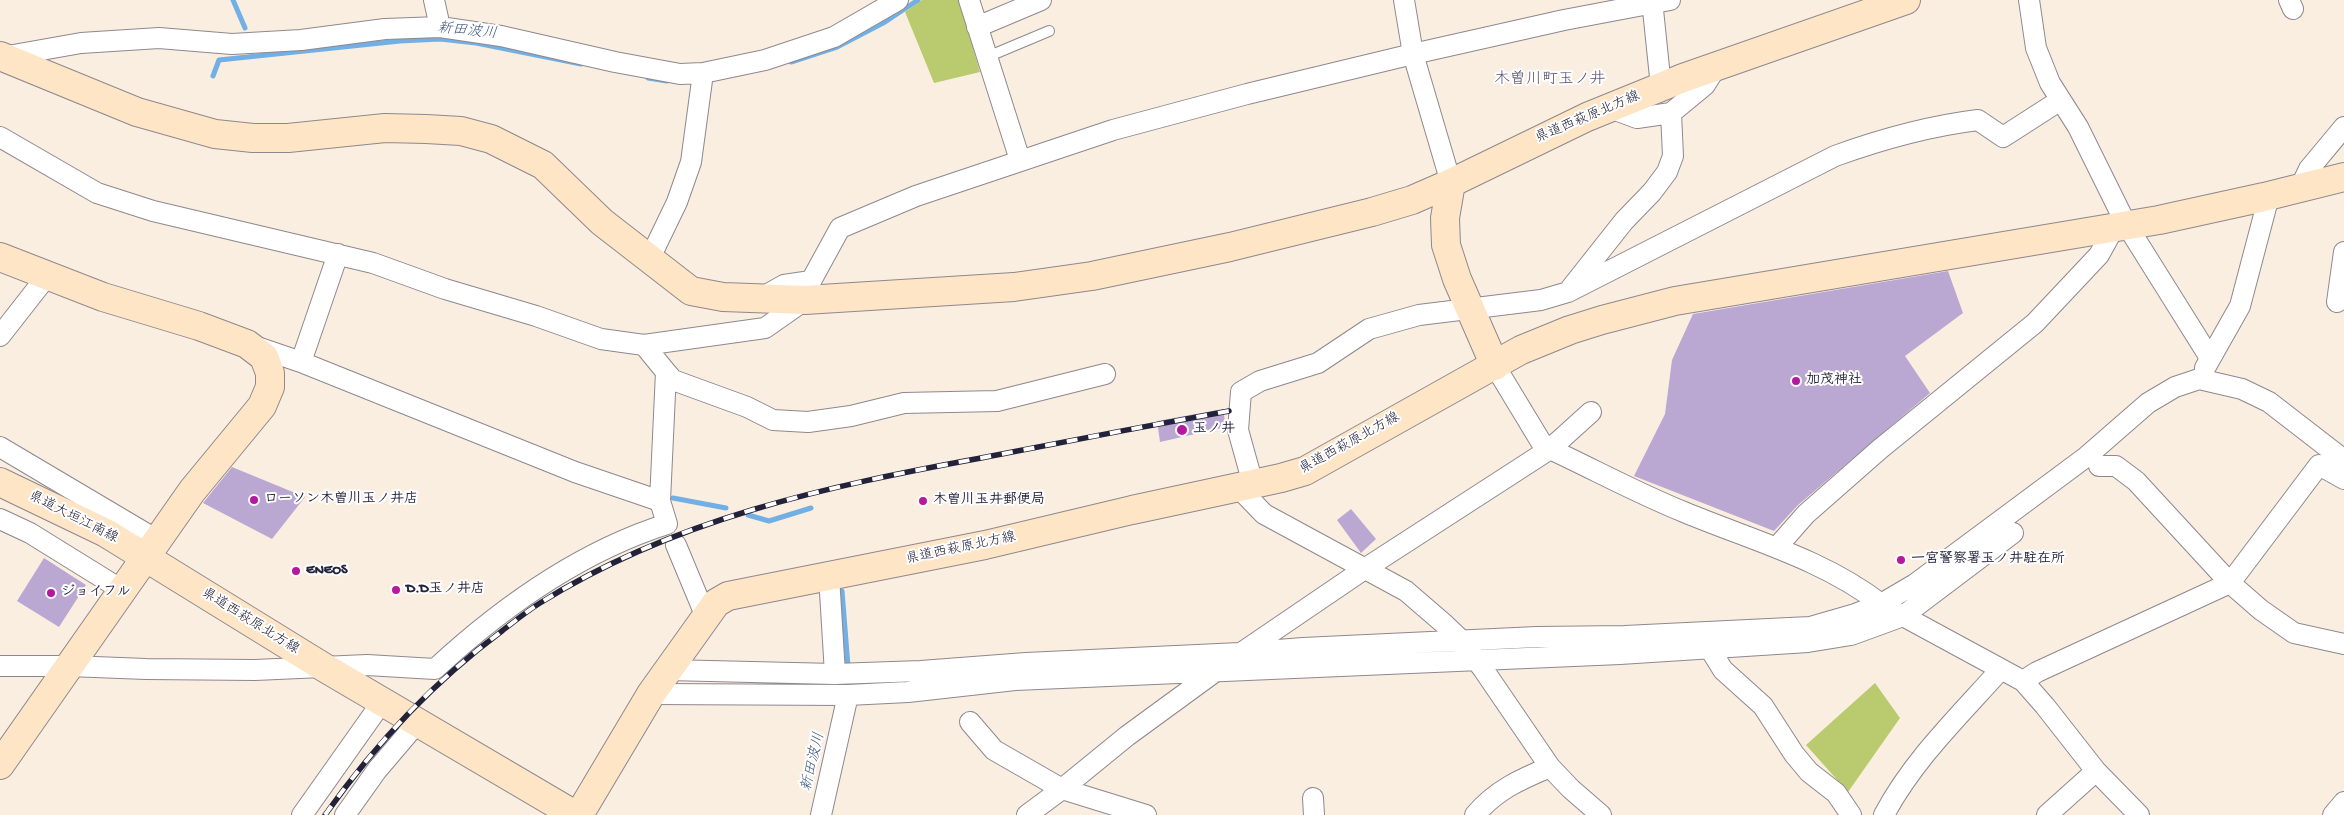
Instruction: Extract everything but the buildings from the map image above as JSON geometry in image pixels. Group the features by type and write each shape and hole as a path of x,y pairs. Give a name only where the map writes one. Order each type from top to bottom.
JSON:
{"street":[{"path":"434,0 440,27"},
{"path":"0,55 81,43 159,38 232,44 302,40 385,29 440,27 501,36 615,62 680,74 704,73 765,60 834,37 898,0"},
{"path":"969,0 1020,160"},
{"path":"977,27 1041,0"},
{"path":"1404,0 1413,54 1450,183 1445,218 1446,245 1495,366 1541,442 1550,449 1684,512 1777,547 1819,566 1864,590 1881,604 2023,681 2046,706 2096,771 2139,815"},
{"name":"県道西萩原北方線","path":"0,55 137,112 215,134 253,138 288,138 385,128 461,131 492,139 543,165 602,222 691,292 723,297 805,300 1014,287 1092,276 1310,228 1412,200 1510,153 1661,87 1906,0"},
{"path":"2029,0 2036,48 2050,83 2078,127 2121,225 2210,358"},
{"path":"761,298 784,285 811,281 840,228 916,196 1113,130 1247,94 1413,54 1658,1 1661,87"},
{"path":"1610,108 1636,118 1671,113 1705,85 1718,66"},
{"path":"649,260 677,202 691,162 704,73"},
{"path":"1601,815 1571,790 1550,767 1461,640 1406,591 1264,514 1245,485 1238,430 1241,392 1260,381 1318,363 1369,329 1419,315 1542,300 1568,292 1835,156 1875,141 1950,123 1978,120 2003,137 2060,101"},
{"path":"1568,292 1624,221 1652,192 1667,172 1673,156 1671,113"},
{"path":"2300,188 2310,169 2344,127"},
{"path":"0,136 97,193 154,211 373,263 445,289 536,316 601,339 644,345 765,328 805,300"},
{"name":"県道西萩原北方線","path":"579,815 651,694 716,603 728,596 985,545 1305,471 1521,350 1570,330 1675,301 2158,220 2269,196 2344,177"},
{"path":"2198,379 2240,306 2269,196"},
{"path":"1777,547 1806,514 1880,448 2035,323 2099,255 2121,225"},
{"path":"2337,302 2344,252"},
{"path":"301,362 338,254"},
{"path":"0,257 103,297 199,326 301,362 575,472 660,501"},
{"path":"0,336 47,276"},
{"path":"0,765 192,491 262,406 270,387 270,373 264,357 247,344"},
{"path":"644,345 673,380 747,407 772,420 808,422 851,416 904,403 997,401 1105,374"},
{"path":"0,666 69,666 146,670 325,668 367,665 435,668 489,621 587,556 635,534 667,524 660,501 666,372"},
{"path":"668,670 835,674 921,671 1026,663 1461,640 1625,636 1810,627 1855,614 1881,604 1915,584 2086,457 2148,404 2175,387 2198,379 2242,389 2269,402 2344,460"},
{"path":"1027,815 1062,790 1127,736 1240,653 1366,568 1550,449 1591,412"},
{"path":"0,447 151,548"},
{"path":"2023,681 2046,668 2230,583 2319,465 2344,479"},
{"path":"2098,466 2116,466 2136,481 2230,583 2261,610 2294,633 2344,644"},
{"name":"県道大垣江南線","path":"0,482 106,533 151,548"},
{"path":"0,519 30,533 122,590"},
{"path":"651,694 848,695 908,692 1015,680 1710,649 1808,642 1851,635 1903,616 2013,533"},
{"path":"676,545 706,616"},
{"name":"県道西萩原北方線","path":"151,548 325,668 575,815"},
{"path":"829,576 835,674"},
{"path":"1710,649 1722,670 1763,706 1794,754 1810,772 1836,793 1850,815"},
{"path":"1884,815 1892,800 1924,756 2001,670"},
{"path":"821,815 848,695"},
{"path":"302,815 382,702"},
{"path":"970,722 994,750 1062,790 1146,815"},
{"path":"344,815 378,770 418,723"},
{"path":"1475,815 1486,802 1508,785 1550,767"},
{"path":"2047,815 2096,771"},
{"path":"2332,815 2344,802"}],"lane":[{"path":"987,57 1049,31"}],"green space":[{"path":"922,0 959,0 980,72 934,83 905,12"},
{"path":"1875,683 1900,718 1848,792 1806,745"}],"waterway":[{"path":"233,0 245,28"},
{"name":"新田波川","path":"791,62 837,47 885,22 918,0"},
{"name":"新田波川","path":"213,76 219,60 400,41 440,39 476,43 581,64"},
{"name":"新田波川","path":"648,78 667,81"},
{"name":"新田波川","path":"673,498 726,508"},
{"name":"新田波川","path":"748,515 769,521 811,508"},
{"name":"新田波川","path":"842,591 848,666"}],"railway":[{"path":"325,815 364,763 406,716 476,651 540,603 591,574 644,549 698,528 810,494 924,469 1229,411"}],"place":[{"name":"加茂神社","path":"1796,381"},
{"name":"玉ノ井","path":"1182,430"},
{"name":"ローソン木曽川玉ノ井店","path":"254,500"},
{"name":"木曽川玉井郵便局","path":"923,501"},
{"name":"一宮警察署玉ノ井駐在所","path":"1901,560"},
{"name":"ENEOS","path":"296,571"},
{"name":"D.D玉ノ井店","path":"396,590"},
{"name":"ジョイフル","path":"51,593"}],"district":[{"name":"木曽川町玉ノ井","path":"1550,81"}]}
